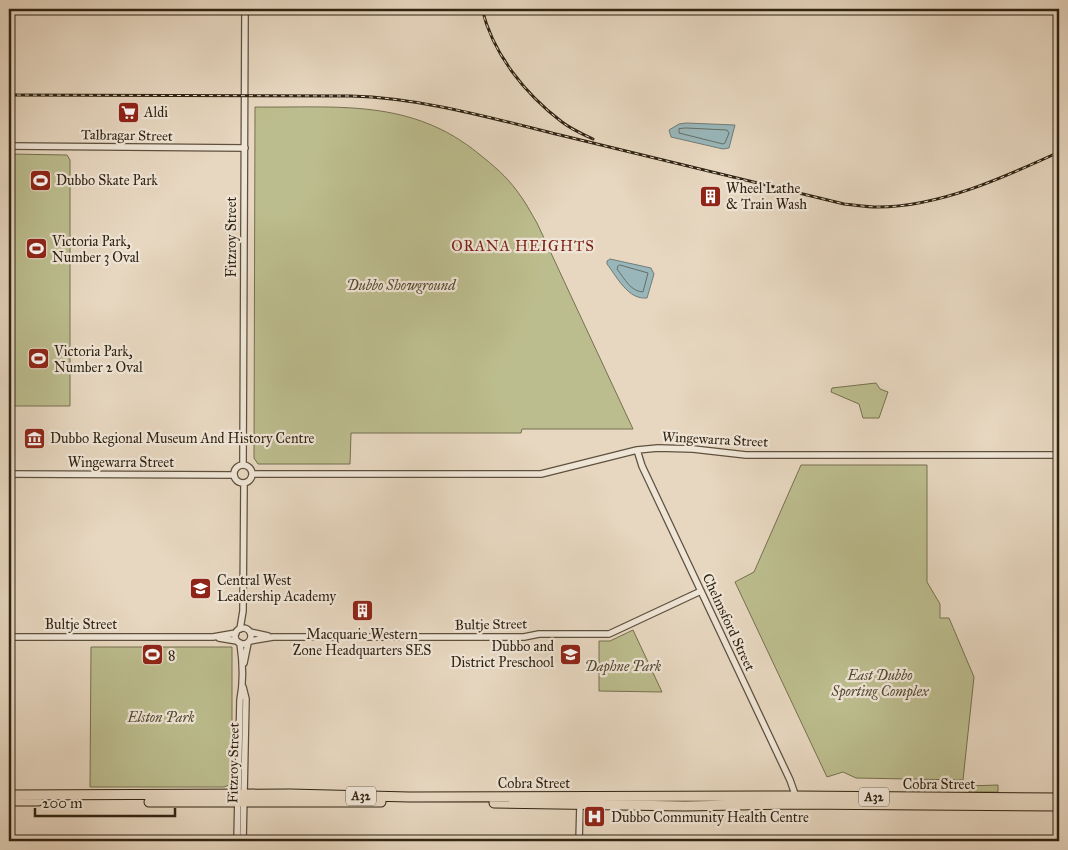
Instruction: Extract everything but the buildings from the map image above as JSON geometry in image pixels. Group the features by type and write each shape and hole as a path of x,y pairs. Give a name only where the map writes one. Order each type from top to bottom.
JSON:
{"highway":[{"name":"Cobra Street","path":"9,795 522,803 565,800 1059,798"},
{"name":"Cobra Street","path":"9,801 532,796 565,800"},
{"path":"522,803 532,796"},
{"path":"565,800 574,799 580,805"},
{"name":"Cobra Street","path":"580,805 735,806 796,800 1059,806"}],"street":[{"name":"Fitzroy Street","path":"243,465 246,9"},
{"name":"Talbragar Street","path":"9,146 245,148"},
{"name":"Wingewarra Street","path":"253,474 541,474 637,450 672,448 746,455 1059,455"},
{"name":"Chelmsford Street","path":"637,450 639,458 790,780 796,800"},
{"path":"243,465 251,469 253,474 251,480 244,484 238,482 234,475 238,467 243,465"},
{"name":"Wingewarra Street","path":"9,474 234,475"},
{"path":"243,610 251,637 249,642 244,644 238,642 238,631 243,610 244,484"},
{"name":"Bultje Street","path":"249,642 273,637 524,638 539,634 609,634 701,591"},
{"path":"238,631 249,631"},
{"name":"Bultje Street","path":"213,637 238,631"},
{"name":"Bultje Street","path":"249,631 273,637"},
{"name":"Bultje Street","path":"9,637 213,637 238,642"},
{"name":"Fitzroy Street","path":"237,841 246,699 243,685 243,666 238,642"},
{"name":"Fitzroy Street","path":"243,666 249,642"},
{"name":"Fitzroy Street","path":"241,798 243,841"},
{"path":"579,841 580,805"}],"green space":[{"name":"Dubbo Showground","path":"255,107 344,108 400,115 427,123 453,136 489,162 513,186 537,223 633,429 522,429 521,433 351,433 350,464 258,464 254,458"},
{"path":"9,154 67,155 70,160 70,406 9,406"},
{"path":"876,383 880,389 888,392 879,418 863,418 859,404 831,392 832,388"},
{"name":"East Dubbo Sporting Complex","path":"801,465 927,465 927,582 940,604 940,618 949,618 974,677 963,780 856,778 843,772 827,777 735,582 754,572"},
{"name":"Daphne Park","path":"633,630 662,692 599,691 599,641 610,641"},
{"name":"Elston Park","path":"91,647 232,647 232,765 229,785 224,787 90,787"},
{"path":"998,785 998,792 969,792 968,786"}],"water":[{"path":"679,124 735,125 729,148 723,149 671,137 669,130"},
{"path":"610,259 651,268 654,274 647,298 640,298 624,287 607,264 607,261"}],"railway":[{"path":"482,9 494,42 502,57 523,86 562,122 593,139"},
{"path":"9,95 351,96 404,101 482,116 844,204 874,207 901,206 948,196 1017,171 1059,152"}],"place":[{"name":"Aldi","path":"128,112"},
{"name":"Dubbo Skate Park","path":"40,180"},
{"name":"Wheel Lathe & Train Wash","path":"710,196"},
{"name":"Victoria Park, Number 3 Oval","path":"36,249"},
{"name":"Victoria Park, Number 2 Oval","path":"38,359"},
{"name":"Dubbo Regional Museum And History Centre","path":"34,438"},
{"name":"Central West Leadership Academy","path":"201,588"},
{"name":"Macquarie Western Zone Headquarters SES","path":"362,611"},
{"name":"Dubbo and District Preschool","path":"570,654"},
{"name":"8","path":"152,655"},
{"name":"Dubbo Community Health Centre","path":"595,817"}],"district":[{"name":"ORANA HEIGHTS","path":"523,246"}]}
